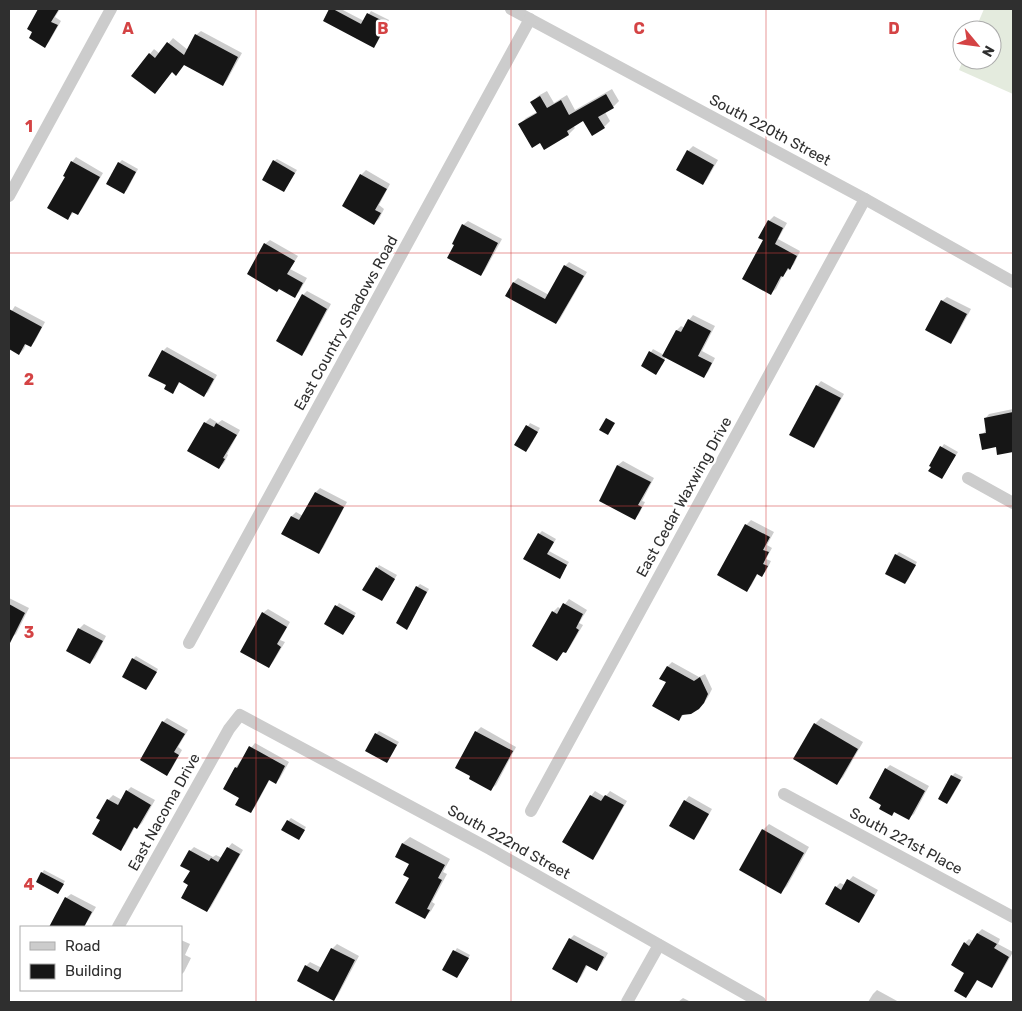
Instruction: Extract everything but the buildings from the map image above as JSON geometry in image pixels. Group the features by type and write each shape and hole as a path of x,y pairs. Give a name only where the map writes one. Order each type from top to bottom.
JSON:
{"street":[{"path":"9,196 111,9"},
{"name":"South 220th Street","path":"511,9 865,199 1013,282"},
{"name":"East Country Shadows Road","path":"189,643 530,19"},
{"name":"East Cedar Waxwing Drive","path":"531,810 865,199"},
{"path":"968,478 1013,503"},
{"name":"East Nacoma Drive","path":"119,926 229,729 240,715"},
{"name":"South 222nd Street","path":"240,715 490,849 760,1002"},
{"name":"South 221st Place","path":"784,794 1013,918"},
{"path":"627,1002 659,945"}],"shaded area":[{"path":"984,9 1013,9 1013,94 959,70 1002,70 1002,20 979,20"}]}
